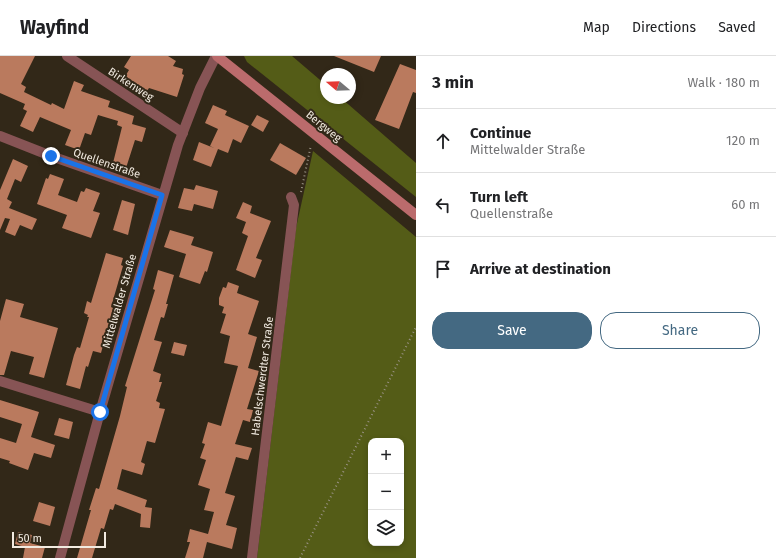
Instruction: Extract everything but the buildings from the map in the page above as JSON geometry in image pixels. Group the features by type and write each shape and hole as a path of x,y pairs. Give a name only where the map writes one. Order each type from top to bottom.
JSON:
{"main road":[{"name":"Bergweg","path":"216,56 416,215"}],"street":[{"name":"Birkenweg","path":"67,56 183,133"},
{"name":"Mittelwalder Straße","path":"60,558 162,195 183,133 216,56"},
{"name":"Quellenstraße","path":"0,136 51,156 162,195"},
{"name":"Habelschwerdter Straße","path":"252,558 292,201"},
{"path":"0,381 100,412"}],"path":[{"path":"292,201 303,187 313,134"},
{"path":"300,558 416,327"}],"green space":[{"path":"244,56 292,56 320,80 320,104 348,104 416,163 416,197 247,62"},
{"path":"313,151 416,237 416,558 257,558 296,228"}],"route":[{"path":"51,156 162,195 100,412"}]}
